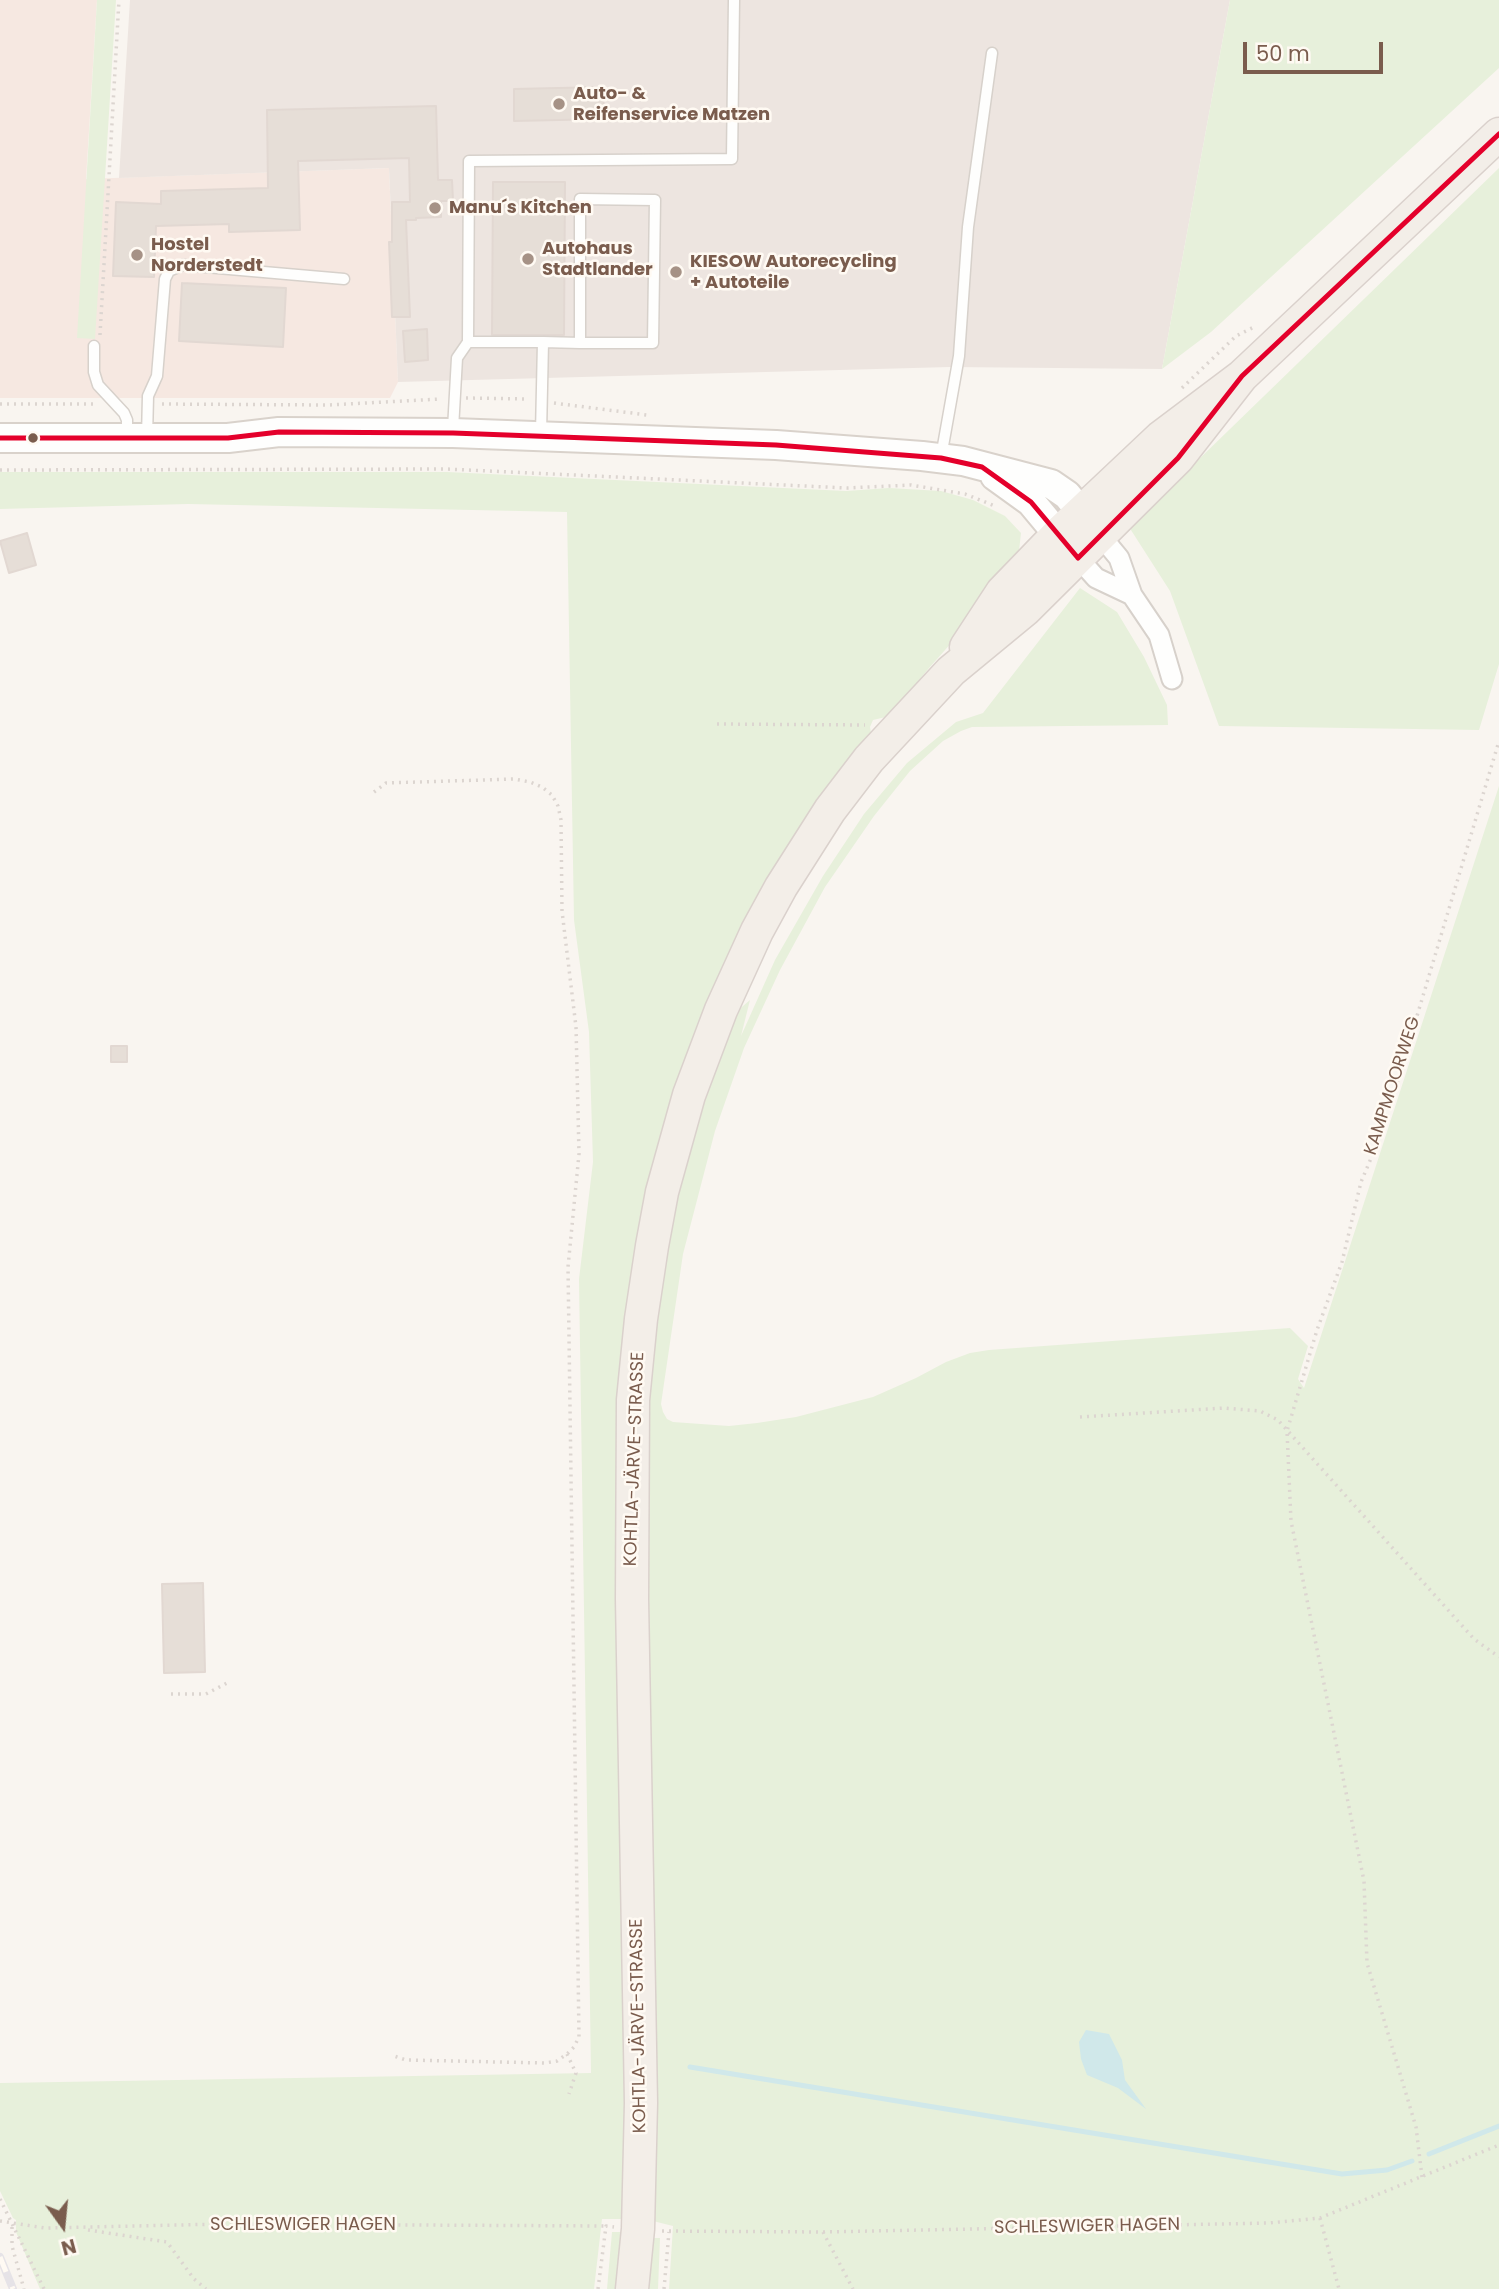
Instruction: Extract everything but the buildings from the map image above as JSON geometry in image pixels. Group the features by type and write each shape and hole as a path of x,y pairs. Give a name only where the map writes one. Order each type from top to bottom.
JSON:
{"main road":[{"name":"KOHTLA-JÄRVE-STRASSE","path":"632,2289 638,2229 641,2115 632,1599 633,1400 641,1319 663,1192 688,1095 721,1010 757,931 781,887 830,810 869,759 950,671 1002,592 1067,547 1091,524 1178,458 1242,376 1499,134"}],"street":[{"path":"0,438 228,438 279,432 453,433 776,445 941,458 1051,484 1067,495 1119,558 1132,595 1159,635 1172,679"},
{"path":"982,467 1031,502 1096,578 1132,595"}],"lane":[{"path":"453,433 457,358 468,342 469,161 732,159 734,0"},
{"path":"941,458 959,356 968,227 992,53"},
{"path":"468,342 653,343 655,200 580,199 580,342"},
{"path":"137,438 148,396 157,376 165,279 169,271 183,265 344,279"},
{"path":"541,437 543,342"},
{"path":"94,346 94,372 98,386 124,413 137,438"}],"path":[{"path":"94,346 99,338 119,0"},
{"path":"0,470 447,468 847,488 911,485 965,494 999,509"},
{"path":"716,724 899,726"},
{"name":"KAMPMOORWEG","path":"1422,2177 1416,2127 1367,1963 1364,1881 1291,1521 1287,1431 1317,1330 1342,1262 1361,1182 1383,1130 1499,741"},
{"path":"374,792 386,783 514,779 542,787 552,795 561,820 562,911 576,1027 579,1154 568,1267 580,2026 574,2047 557,2061 545,2063 406,2060 394,2056"},
{"path":"1080,1417 1224,1408 1260,1411 1278,1419 1474,1639 1499,1657"},
{"path":"171,1694 206,1694 227,1683"},
{"path":"567,2054 576,2073 569,2094"},
{"name":"SCHLESWIGER HAGEN","path":"660,2231 823,2232 1269,2223 1320,2218 1499,2145"},
{"path":"0,2199 44,2289"},
{"path":"1320,2218 1339,2289"},
{"name":"SCHLESWIGER HAGEN","path":"0,2221 45,2228 223,2224 618,2227"},
{"path":"11,2222 12,2246 24,2289"},
{"path":"598,2289 606,2226"},
{"path":"79,2228 167,2242 194,2279 206,2289"},
{"path":"664,2289 669,2232"},
{"path":"823,2232 853,2289"}],"shaded area":[{"path":"0,0 97,0 86,179 389,168 398,382 390,398 0,398"},
{"name":"KIESOW Autorecycling + Autoteile","path":"130,0 1230,0 1162,369 950,367 398,382 389,168 119,178"}],"green space":[{"path":"97,0 116,0 95,339 77,338"},
{"path":"1230,0 1499,0 1499,68 1211,332 1162,369"},
{"path":"1499,168 1499,664 1479,730 1219,726 1170,591 1129,527"},
{"path":"0,472 447,472 846,491 889,488 941,491 973,500 1005,516 1021,533 1019,551 1026,559 890,716 873,720 870,727 872,739 849,770 651,1192 630,2077 622,2219 602,2219 594,2289 40,2289 16,2232 16,2220 0,2191 0,2083 591,2073 579,1279 593,1162 589,1032 574,920 567,512 188,504 0,509"},
{"path":"1080,588 1117,612 1144,657 1167,705 1168,725 972,727 943,741 910,771 874,816 825,887 780,970 744,1048 715,1131 683,1254 661,1404 667,1419 673,1422 729,1426 757,1423 796,1417 873,1397 970,1353 1290,1328 1308,1346 1298,1379 1304,1388 1499,786 1499,2289 669,2289 673,2226 653,2221 645,1391 668,1221 712,1071 736,1012 750,1000 741,1036 775,960 823,876 864,814 907,763 956,722 983,713"},
{"path":"612,2232 621,2232 626,2239 622,2289 607,2289"},
{"path":"660,2238 658,2289 643,2289 648,2241"}],"water":[{"path":"1086,2030 1109,2034 1122,2060 1125,2080 1146,2109 1118,2088 1087,2075 1079,2042"}],"waterway":[{"path":"690,2067 1342,2174 1387,2170 1412,2161"},
{"path":"1429,2154 1499,2126"}],"railway":[{"path":"0,2257 13,2289"}],"transit line":[{"path":"1078,558 1178,458 1242,376 1499,134"},
{"path":"0,438 228,438 279,432 453,433 776,445 941,458 982,467 1031,502 1078,558"}],"place":[{"name":"Auto- & Reifenservice Matzen","path":"559,104"},
{"name":"Manu´s Kitchen","path":"435,208"},
{"name":"Hostel Norderstedt","path":"137,255"},
{"name":"Autohaus Stadtlander","path":"528,259"},
{"name":"KIESOW Autorecycling + Autoteile","path":"676,272"}]}
